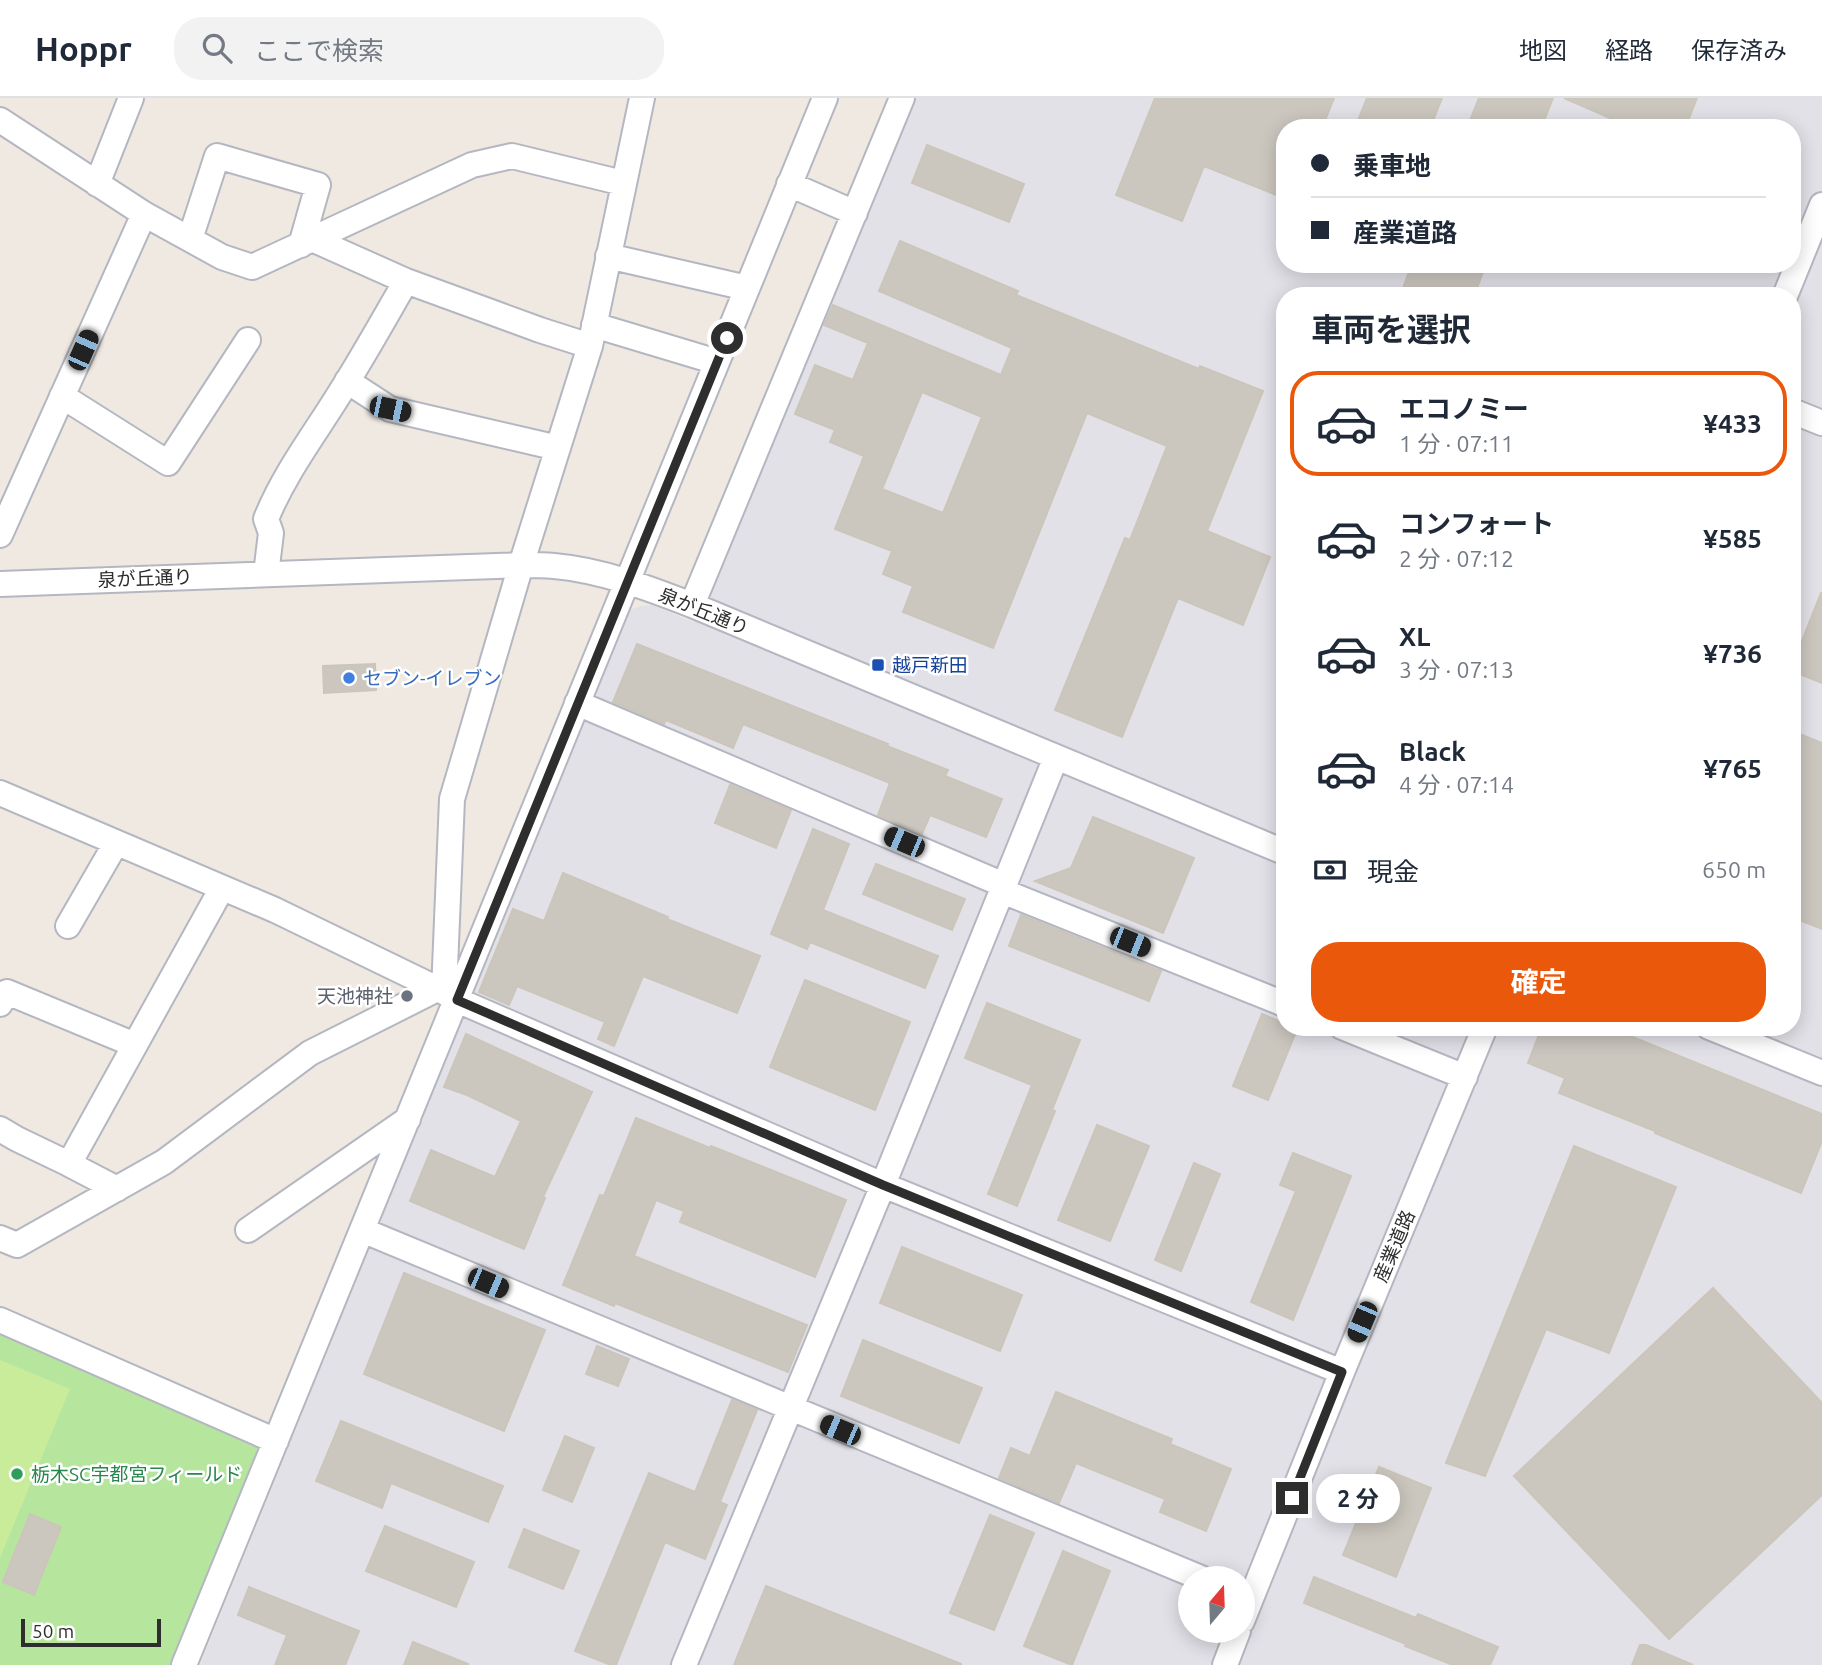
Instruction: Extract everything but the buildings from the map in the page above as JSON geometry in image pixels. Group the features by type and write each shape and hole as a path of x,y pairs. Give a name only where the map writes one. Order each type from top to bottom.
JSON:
{"street":[{"path":"97,184 131,98"},
{"path":"446,994 452,799 592,336 642,98"},
{"path":"184,1665 408,1119 446,994 577,703 825,98"},
{"path":"692,605 902,98"},
{"path":"0,120 144,214 222,257 252,267 472,165 512,156 623,183"},
{"path":"190,239 217,156 318,185 307,242"},
{"path":"789,184 855,213"},
{"path":"1801,257 1822,205"},
{"path":"0,536 144,214"},
{"path":"307,242 540,330 592,336 717,362"},
{"path":"608,256 747,288"},
{"path":"266,573 271,533 266,519 272,503 406,281"},
{"path":"62,396 168,463 248,340"},
{"path":"347,381 390,409 558,448"},
{"path":"1801,415 1822,423"},
{"name":"泉が丘通り","path":"0,584 521,565 586,571 692,605 1276,849"},
{"path":"577,703 1003,888 1276,1001"},
{"path":"684,1665 883,1185 1056,757"},
{"path":"3,802 116,843 275,910 446,994 883,1185 1342,1372"},
{"path":"68,926 116,843"},
{"path":"69,1164 222,888"},
{"path":"0,1004 7,992 135,1045"},
{"path":"6,1245 164,1162 310,1053 446,994"},
{"path":"1364,1036 1465,1077"},
{"name":"産業道路","path":"1255,1581 1481,1036"},
{"path":"1731,1036 1822,1073"},
{"path":"248,1230 408,1119"},
{"path":"0,1129 117,1189"},
{"path":"362,1230 1178,1569"},
{"path":"0,1320 276,1441"},
{"path":"1225,1665 1233,1643"}],"shaded area":[{"path":"911,98 1822,98 1822,1665 200,1665 629,610 652,605 693,622"}],"green space":[{"path":"0,1328 267,1443 177,1665 0,1665"},
{"name":"栃木SC宇都宮フィールド","path":"0,1360 70,1389 0,1558"}],"place":[{"name":"越戸新田","path":"878,665"},
{"name":"セブン-イレブン","path":"349,678"},
{"name":"天池神社","path":"407,996"},
{"name":"栃木SC宇都宮フィールド","path":"17,1474"}],"route":[{"path":"727,338 457,1000 883,1185 1342,1372 1292,1498"}]}
